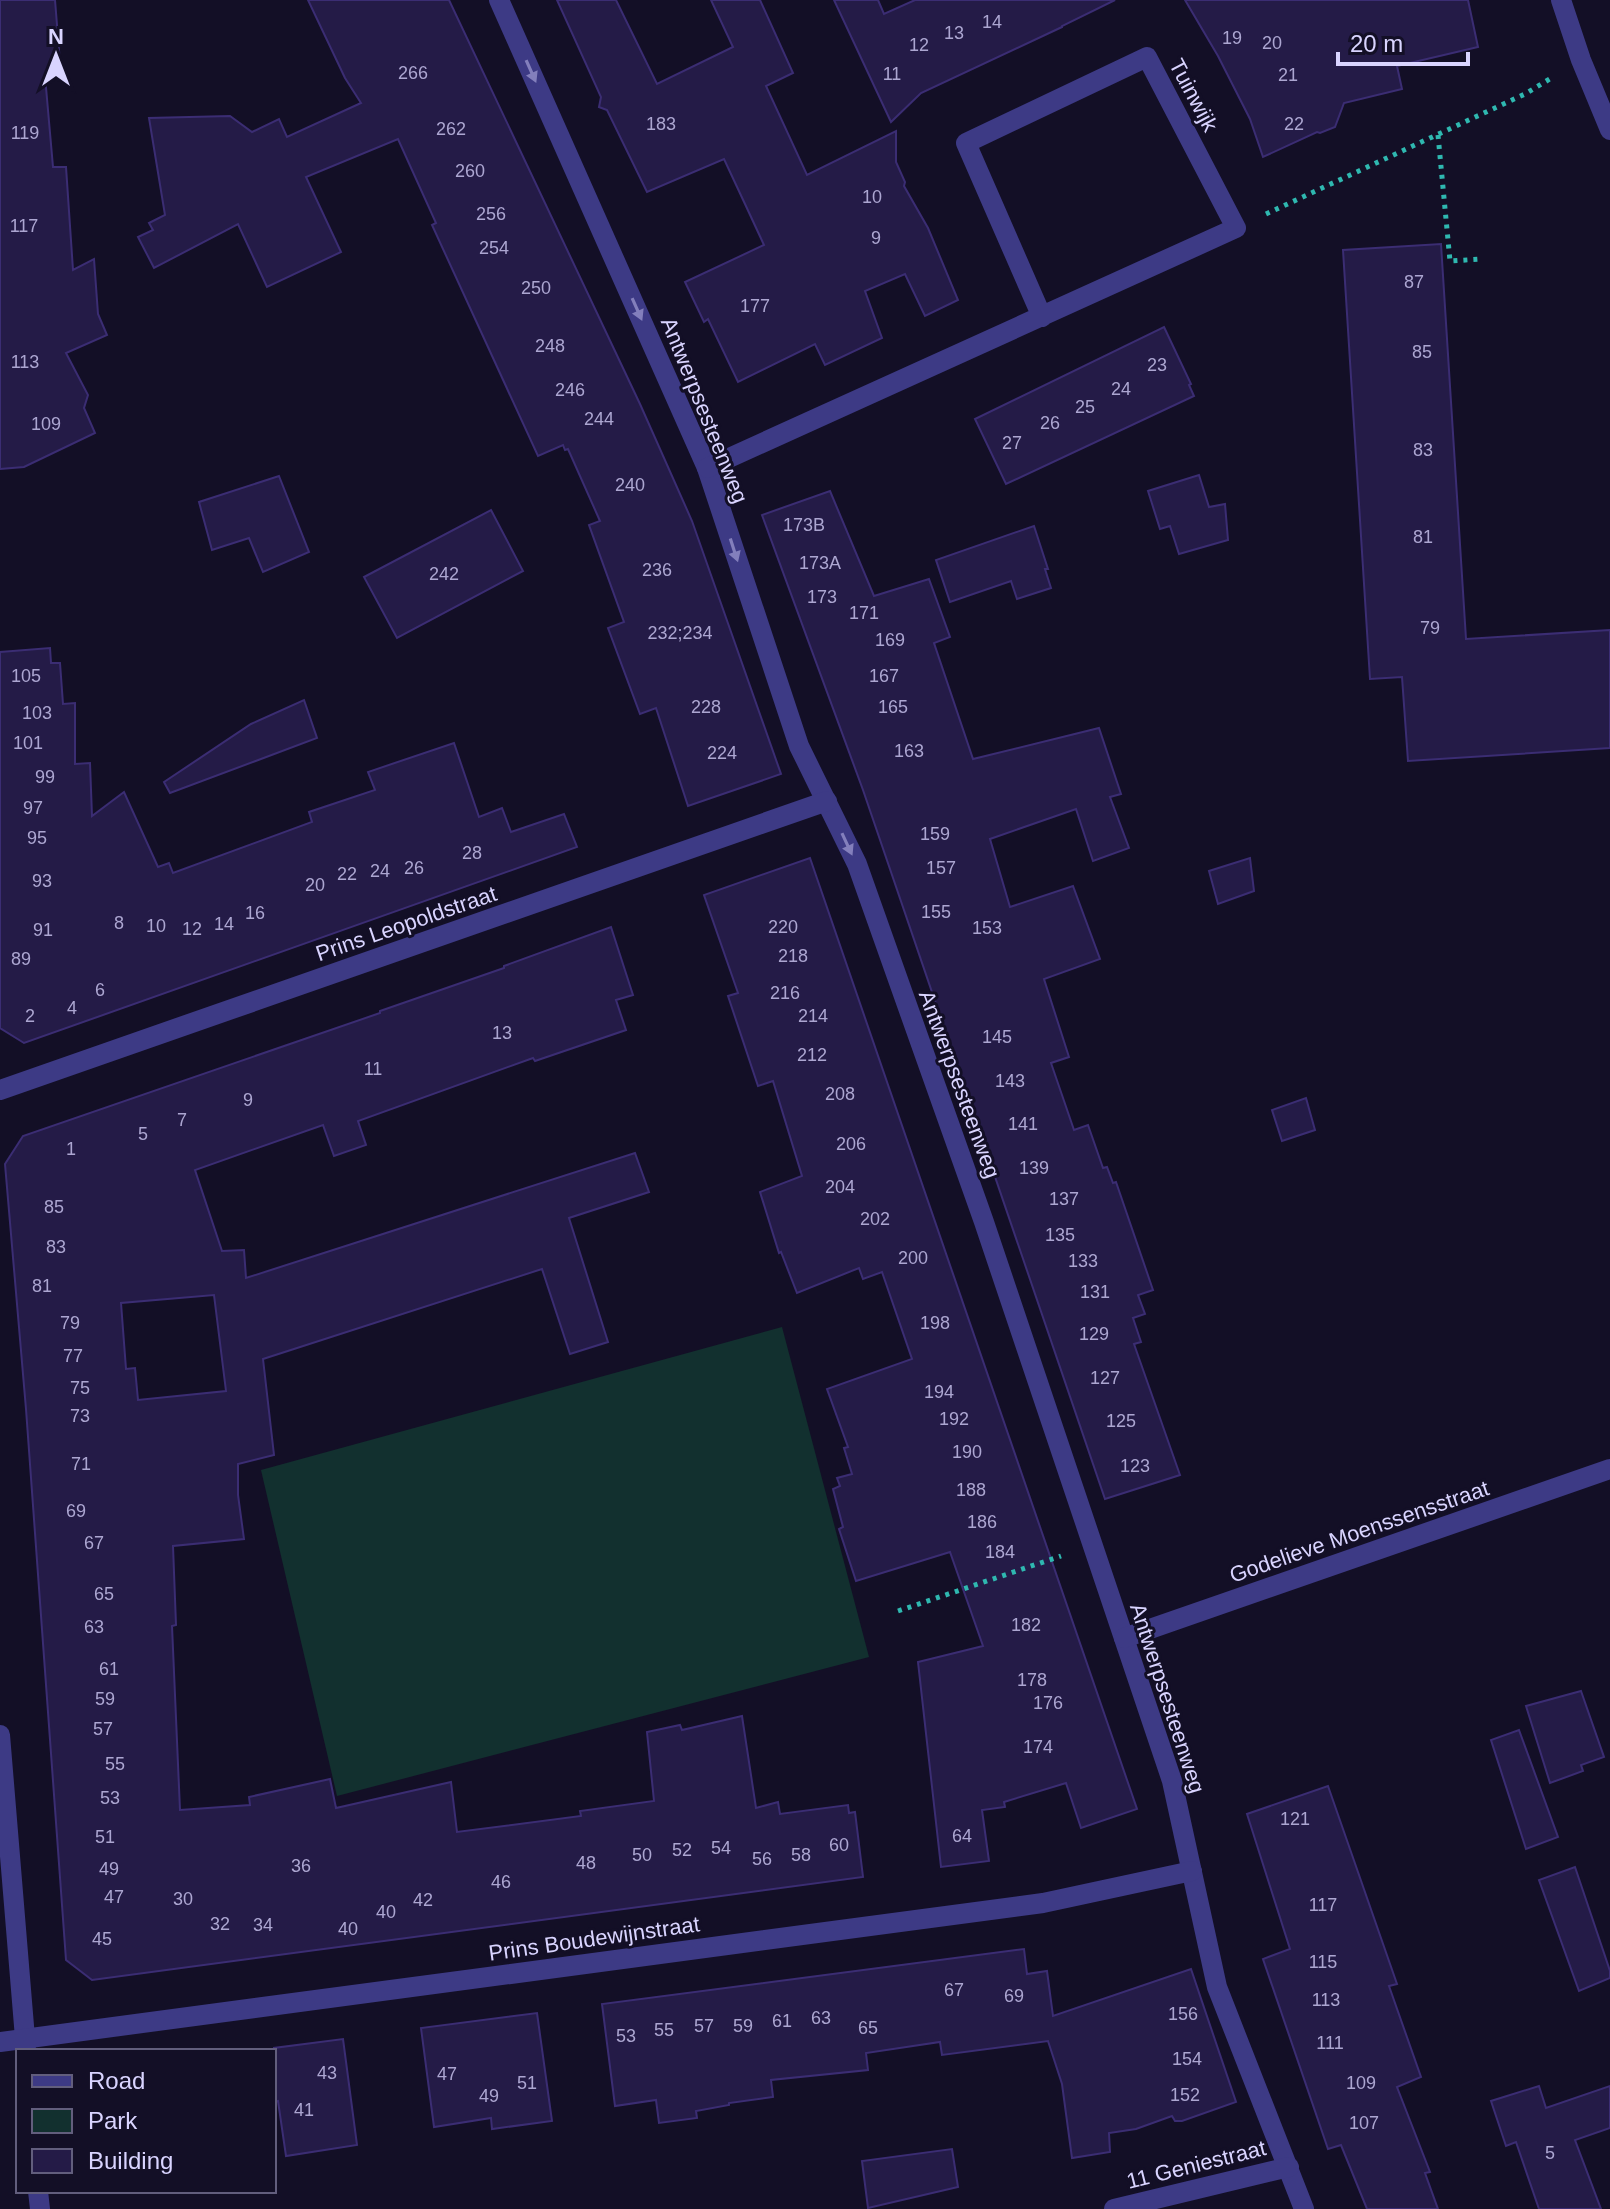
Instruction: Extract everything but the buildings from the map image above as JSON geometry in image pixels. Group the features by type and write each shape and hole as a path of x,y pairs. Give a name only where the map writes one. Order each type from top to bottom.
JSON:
{"street":[{"name":"Antwerpsesteenweg","path":"499,0 707,468 799,746 857,864 984,1222 1172,1781 1217,1987 1304,2209"},
{"path":"1561,0 1581,60 1610,130"},
{"name":"Tuinwijk","path":"1042,317 966,143 1147,57 1236,228"},
{"path":"707,468 1236,228"},
{"name":"Prins Leopoldstraat","path":"0,1090 827,801"},
{"name":"Godelieve Moenssensstraat","path":"1124,1638 1610,1469"},
{"path":"0,1735 25,2045"},
{"name":"Prins Boudewijnstraat","path":"0,2042 25,2045 1043,1903 1192,1871"},
{"name":"11 Geniestraat","path":"1114,2209 1289,2167"}],"path":[{"path":"1236,228 1525,94 1581,60"},
{"path":"1438,135 1450,261 1481,259"},
{"path":"898,1611 1093,1545"}],"green space":[{"path":"782,1327 869,1657 337,1796 261,1470"}]}
